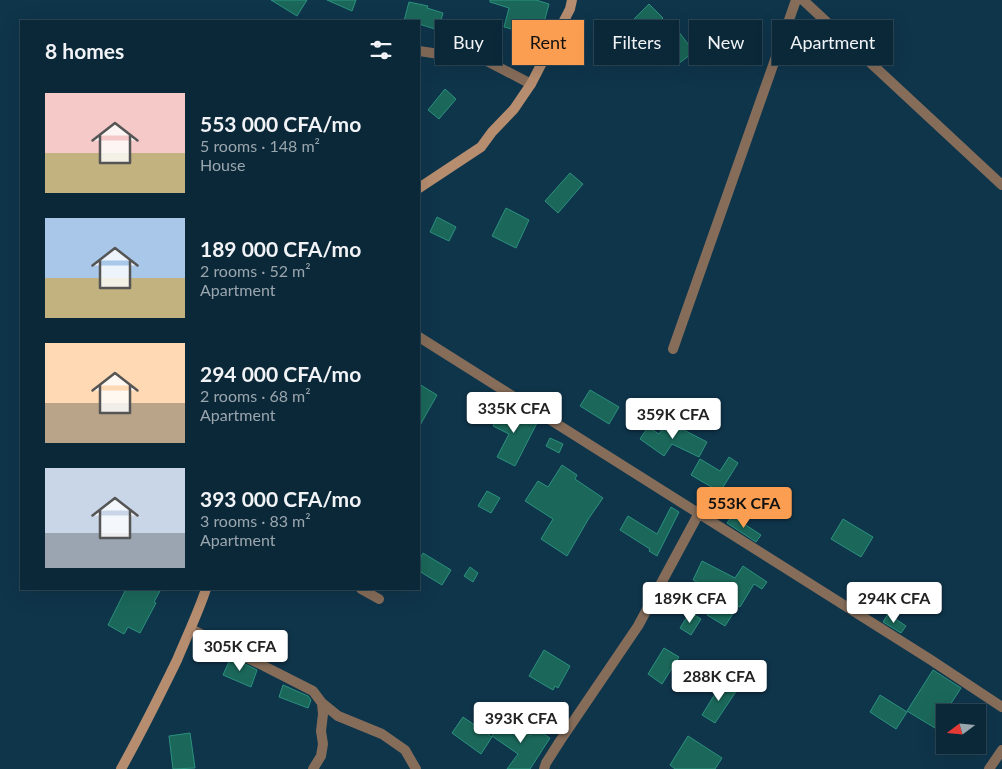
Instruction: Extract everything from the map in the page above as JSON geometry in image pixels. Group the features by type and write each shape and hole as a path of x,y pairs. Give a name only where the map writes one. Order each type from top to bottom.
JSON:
{"street":[{"path":"420,187 481,147 492,132 514,109 531,84 570,9 572,0"},
{"path":"673,349 796,0"},
{"path":"803,0 1002,185"},
{"path":"420,52 487,61 531,84"},
{"path":"420,339 699,512 932,660 1002,708"},
{"path":"544,769 560,741 638,626 699,512"},
{"path":"121,769 156,705 191,629 206,590"},
{"path":"363,590 379,599"},
{"path":"191,629 313,691 322,703 338,716 382,734 405,750 416,769"},
{"path":"313,769 320,756 323,744 321,731 322,703"},
{"path":"989,769 1002,750"}],"building":[{"path":"271,0 307,0 297,16"},
{"path":"327,0 356,0 352,11"},
{"path":"490,0 536,0 549,4 545,20 512,20 512,29 504,27 509,8 490,2"},
{"path":"409,2 428,6 427,8 443,13 441,20 435,20 435,29 420,24 420,20 404,20"},
{"path":"649,4 663,18 661,20 633,20"},
{"path":"679,32 689,45 689,56 679,63"},
{"path":"445,89 456,99 439,119 428,110"},
{"path":"570,173 583,184 558,213 545,201"},
{"path":"506,208 529,220 516,248 492,236"},
{"path":"437,217 456,227 449,241 430,232"},
{"path":"420,385 437,395 420,425"},
{"path":"590,390 619,407 609,424 580,406"},
{"path":"503,406 537,423 515,466 497,457 509,434 493,426"},
{"path":"667,422 681,431 682,429 707,442 699,457 672,444 664,456 640,439 648,427 659,434"},
{"path":"550,438 563,444 559,453 546,446"},
{"path":"729,457 738,463 720,492 691,475 700,459 720,471"},
{"path":"562,465 577,475 575,479 603,498 567,556 541,539 553,519 525,501 538,481 548,487"},
{"path":"487,491 500,498 491,513 478,506"},
{"path":"671,507 679,512 657,556 649,551 650,549 620,530 628,516 657,534"},
{"path":"732,516 761,535 756,542 727,523"},
{"path":"843,519 873,537 861,557 831,539"},
{"path":"423,553 451,570 442,585 420,572 420,559"},
{"path":"702,561 735,578 743,566 767,582 762,589 754,584 740,607 738,606 725,626 707,615 720,594 693,580"},
{"path":"470,567 478,573 473,582 464,576"},
{"path":"126,590 160,590 154,602 156,603 140,633 128,627 124,634 108,625"},
{"path":"690,612 701,619 691,635 680,628"},
{"path":"888,614 906,626 901,633 883,622"},
{"path":"664,648 679,657 662,684 648,674"},
{"path":"544,650 570,666 558,688 555,686 553,690 529,676"},
{"path":"231,657 257,670 251,687 223,675"},
{"path":"933,670 961,688 951,704 936,704 935,728 907,711"},
{"path":"723,681 737,690 715,723 702,715"},
{"path":"283,685 308,696 311,700 308,708 279,697"},
{"path":"880,695 907,712 896,729 870,712"},
{"path":"463,717 492,737 481,754 452,733"},
{"path":"504,718 530,736 535,728 550,738 530,769 507,769 518,754 492,736"},
{"path":"190,733 195,768 173,769 169,736"},
{"path":"688,736 722,758 715,769 675,769 670,765"}]}
